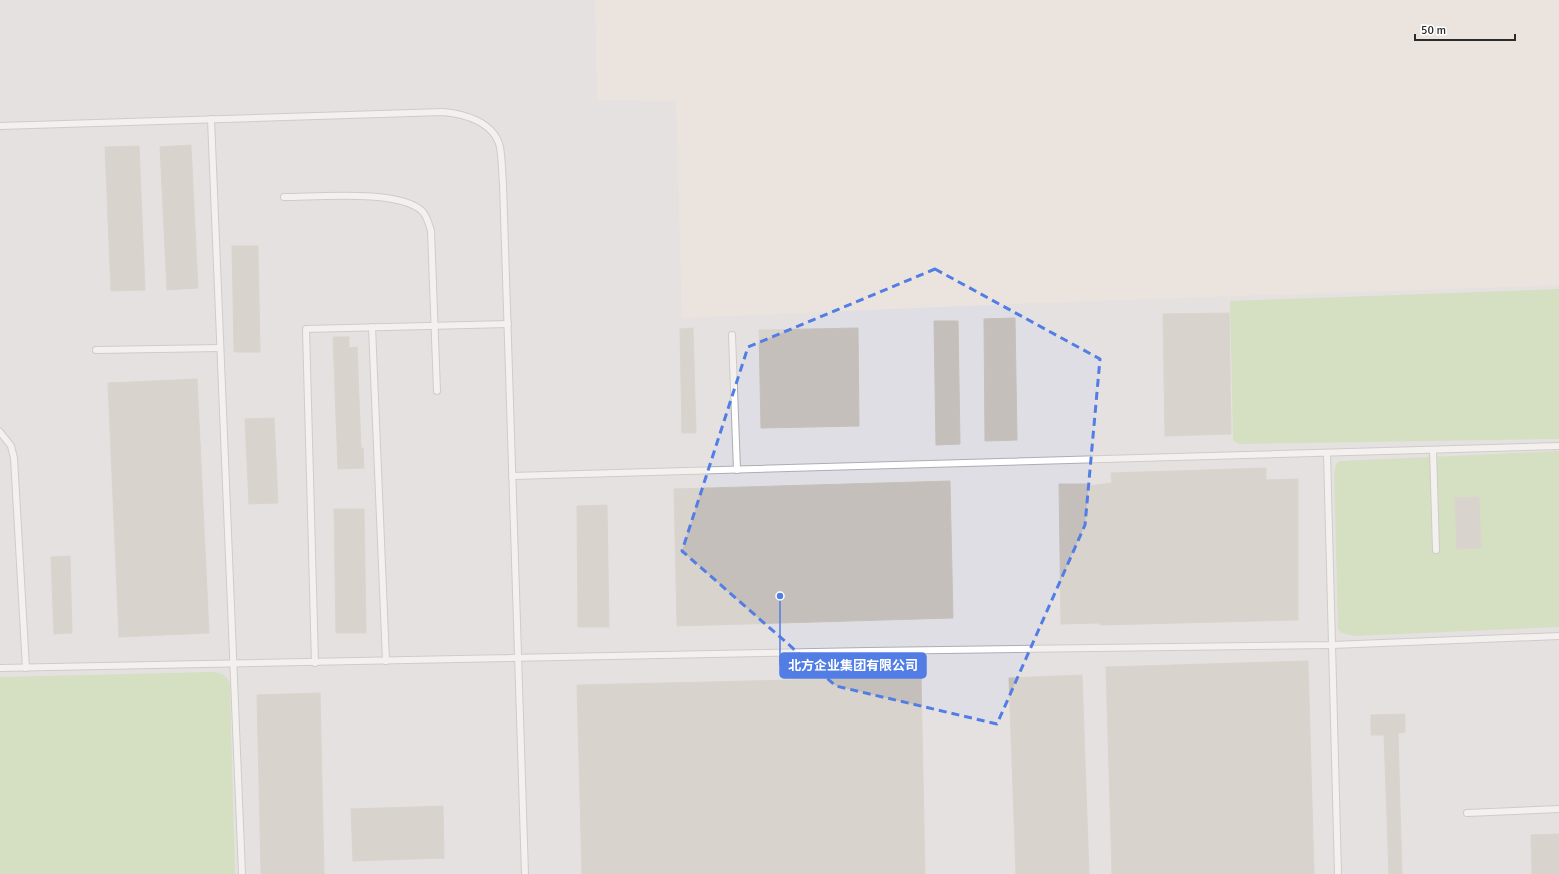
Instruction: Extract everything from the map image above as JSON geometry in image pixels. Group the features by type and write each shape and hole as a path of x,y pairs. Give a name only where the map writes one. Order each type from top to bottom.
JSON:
{"lane":[{"path":"0,126 443,112 458,113 477,120 495,136 500,147 503,184 525,874"},
{"path":"211,119 242,874"},
{"path":"284,198 389,198 410,204 423,212 431,230 437,391"},
{"path":"315,663 306,329 508,324"},
{"path":"372,327 386,661"},
{"path":"732,335 737,470"},
{"path":"96,350 220,348"},
{"path":"0,432 11,446 14,458 26,668"},
{"path":"512,476 1559,446"},
{"path":"1433,450 1436,550"},
{"path":"1327,453 1338,874"},
{"path":"0,668 1332,645 1559,636"},
{"path":"1467,813 1559,809"}],"highlighted area":[{"path":"935,269 1100,359 1085,525 997,724 836,686 682,551 748,347"}],"shaded area":[{"path":"0,0 595,0 597,100 676,101 682,318 1033,303 1559,285 1559,874 0,874"}],"green space":[{"path":"1559,289 1559,439 1240,444 1233,441 1230,301"},
{"path":"1559,451 1559,627 1355,636 1341,633 1338,629 1334,473 1336,464 1340,461"},
{"path":"208,672 223,674 230,686 235,874 0,874 0,677"}],"building":[{"path":"191,145 198,288 167,290 160,147"},
{"path":"139,146 145,290 111,291 105,147"},
{"path":"232,246 258,246 260,352 234,352"},
{"path":"1229,313 1231,434 1165,436 1163,314"},
{"path":"1015,318 1017,440 985,441 984,319"},
{"path":"934,321 958,321 960,444 936,445"},
{"path":"693,328 696,433 682,433 680,329"},
{"path":"858,328 859,426 761,428 759,330"},
{"path":"333,337 349,337 349,348 357,347 361,448 363,448 364,468 338,469"},
{"path":"197,379 209,633 119,637 108,383"},
{"path":"274,418 278,503 249,504 245,419"},
{"path":"1266,468 1266,480 1298,479 1298,620 1100,625 1100,623 1061,624 1059,484 1087,484 1087,486 1112,483 1111,473"},
{"path":"950,481 953,618 677,626 674,489"},
{"path":"1479,497 1481,548 1457,549 1455,498"},
{"path":"607,505 609,627 578,627 577,506"},
{"path":"334,509 364,509 366,633 336,633"},
{"path":"70,556 72,633 54,634 51,557"},
{"path":"1308,661 1314,874 1112,874 1106,667"},
{"path":"1082,675 1089,874 1016,874 1009,678"},
{"path":"921,677 925,874 582,874 577,685"},
{"path":"320,693 324,874 261,874 257,695"},
{"path":"1405,714 1405,732 1398,733 1402,874 1389,874 1384,735 1371,735 1371,715"},
{"path":"443,806 444,858 353,861 351,809"},
{"path":"1559,834 1559,874 1532,874 1531,835"}],"place":[{"name":"北方企业集团有限公司","path":"780,596"}]}
